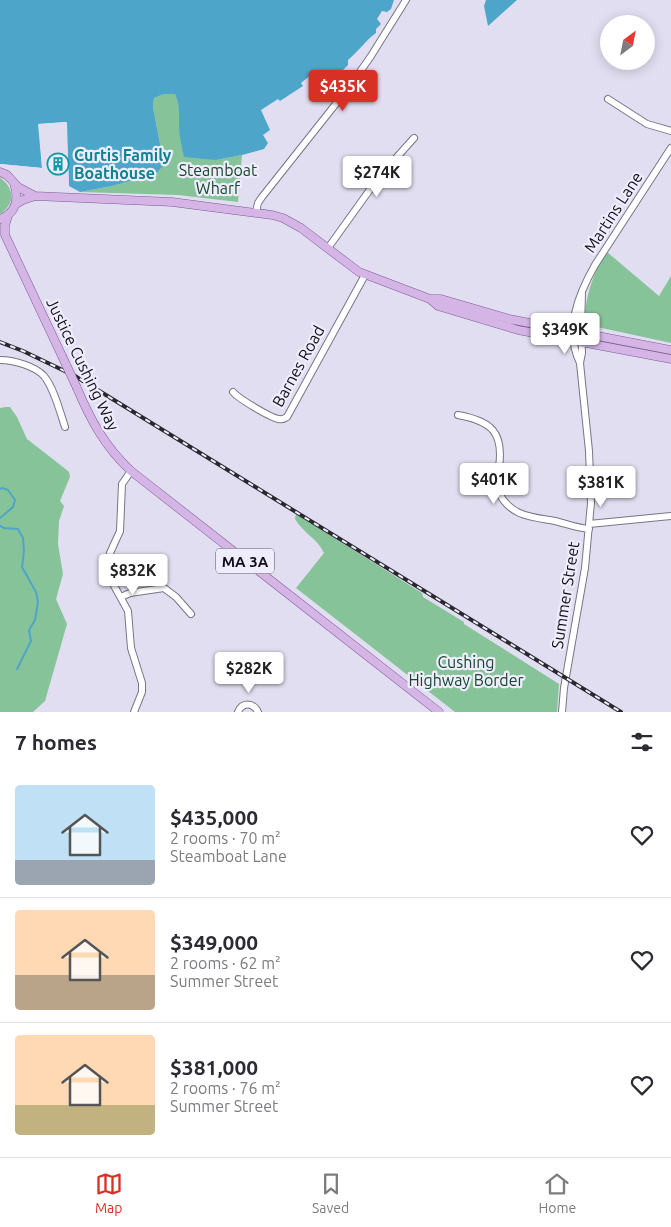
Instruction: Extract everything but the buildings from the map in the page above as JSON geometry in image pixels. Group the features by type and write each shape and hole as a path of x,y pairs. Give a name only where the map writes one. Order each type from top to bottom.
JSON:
{"main road":[{"path":"0,172 21,189 35,196"},
{"path":"14,183 16,204 35,196 172,202 277,216 306,231 365,275 430,299 440,299 509,319 671,350"},
{"name":"MA 3A","path":"4,218 16,204"},
{"name":"Justice Cushing Way","path":"4,218 3,233 90,418 103,440 131,471 439,712"},
{"path":"430,299 438,306 518,330 671,359"}],"street":[{"path":"256,212 262,197 341,98 371,56 406,0"},
{"path":"608,99 647,124 671,131"},
{"path":"328,248 379,177 414,138"},
{"name":"Martins Lane","path":"577,332 582,293 595,265 671,148"},
{"name":"Barnes Road","path":"232,392 240,399 275,418 282,419 287,417 365,275"},
{"name":"Summer Street","path":"562,712 583,578 591,492 590,451 580,363 582,353 577,342 577,332"},
{"path":"0,360 19,363 42,374 50,388 65,427"},
{"path":"458,415 479,420 491,427 496,434 500,442 501,452 497,480 498,489 509,506 520,514 533,519 589,526 671,516"},
{"path":"131,471 122,484 120,531 108,562 110,579 128,611 132,653 142,683 142,692 134,712"},
{"path":"121,597 130,592 164,588 176,597 191,614"},
{"path":"238,712 242,706 247,704 255,707 258,712"}],"green space":[{"name":"Steamboat Wharf","path":"164,94 175,94 177,98 179,128 216,160 242,155 238,202 178,195 80,192 112,186 156,174 164,165 153,107 154,98"},
{"path":"0,178 11,191 11,201 0,214"},
{"path":"607,252 659,296 671,276 671,343 588,325 584,322 586,303 591,286 597,269"},
{"path":"10,407 17,417 27,439 69,472 70,477 60,501 64,506 59,521 58,544 63,574 56,599 67,624 45,701 33,712 0,712 0,408"},
{"name":"Cushing Highway Border","path":"296,514 422,593 423,597 559,684 557,712 455,712 296,588 324,553 318,543 298,524 295,519"}],"water":[{"path":"0,0 394,0 391,9 387,12 382,11 377,19 381,24 376,29 376,33 348,60 348,65 341,72 323,78 317,70 301,83 303,86 280,101 278,99 261,110 270,130 263,135 268,143 264,149 216,160 184,157 177,98 175,94 164,94 154,98 153,107 164,165 156,174 112,186 80,192 69,186 66,122 39,124 42,168 0,164"},
{"path":"486,0 517,0 488,26 484,6"}],"pier":[{"path":"67,122 69,189 66,187 64,125 41,126 43,170 0,166 0,164 42,168 38,124"}],"waterway":[{"path":"0,489 8,490 15,500 13,507 0,518"},
{"path":"0,526 18,529 23,538 22,567 36,592 38,602 35,620 29,630 31,641 17,669"}],"railway":[{"path":"0,342 75,376 621,712"}],"place":[{"name":"Curtis Family Boathouse","path":"58,164"}]}
